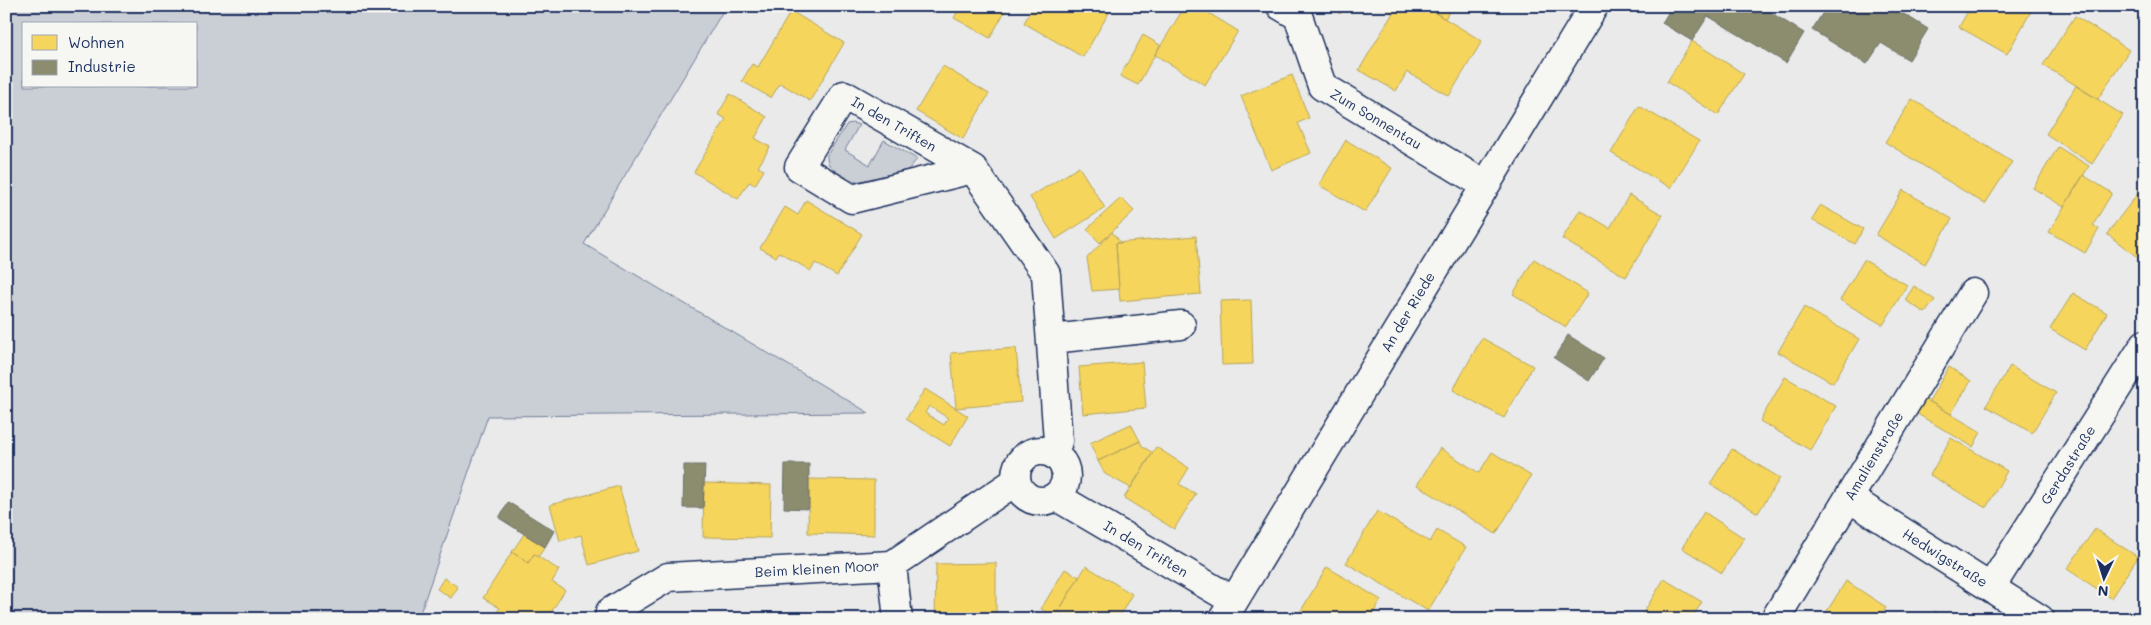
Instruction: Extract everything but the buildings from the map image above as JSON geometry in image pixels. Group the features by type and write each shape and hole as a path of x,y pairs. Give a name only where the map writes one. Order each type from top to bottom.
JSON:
{"street":[{"name":"Zum Sonnentau","path":"1281,6 1298,16 1322,86 1485,185"},
{"name":"An der Riede","path":"1228,610 1594,6"},
{"name":"In den Triften","path":"973,169 852,199 798,167 844,95 973,169 1046,274 1058,441 1054,454"},
{"name":"Amalienstraße","path":"1775,619 1973,293"},
{"path":"1052,339 1181,326"},
{"name":"Gerdastraße","path":"1991,586 2145,344"},
{"path":"1040,450 1054,454 1063,462 1067,474 1065,487 1057,497 1045,502 1032,500 1021,492 1016,481 1017,467 1026,455 1040,450"},
{"name":"Beim kleinen Moor","path":"609,619 610,612 668,577 892,565 1016,481"},
{"name":"In den Triften","path":"1057,497 1228,610"},
{"name":"Hedwigstraße","path":"1849,498 1991,586 2040,619"},
{"path":"892,565 898,619"}],"shaded area":[{"path":"6,6 726,6 584,244 869,413 488,416 418,619 6,619"},
{"path":"847,124 859,125 845,150 870,165 884,140 917,159 908,170 856,182 841,175 829,165 827,155"}]}
